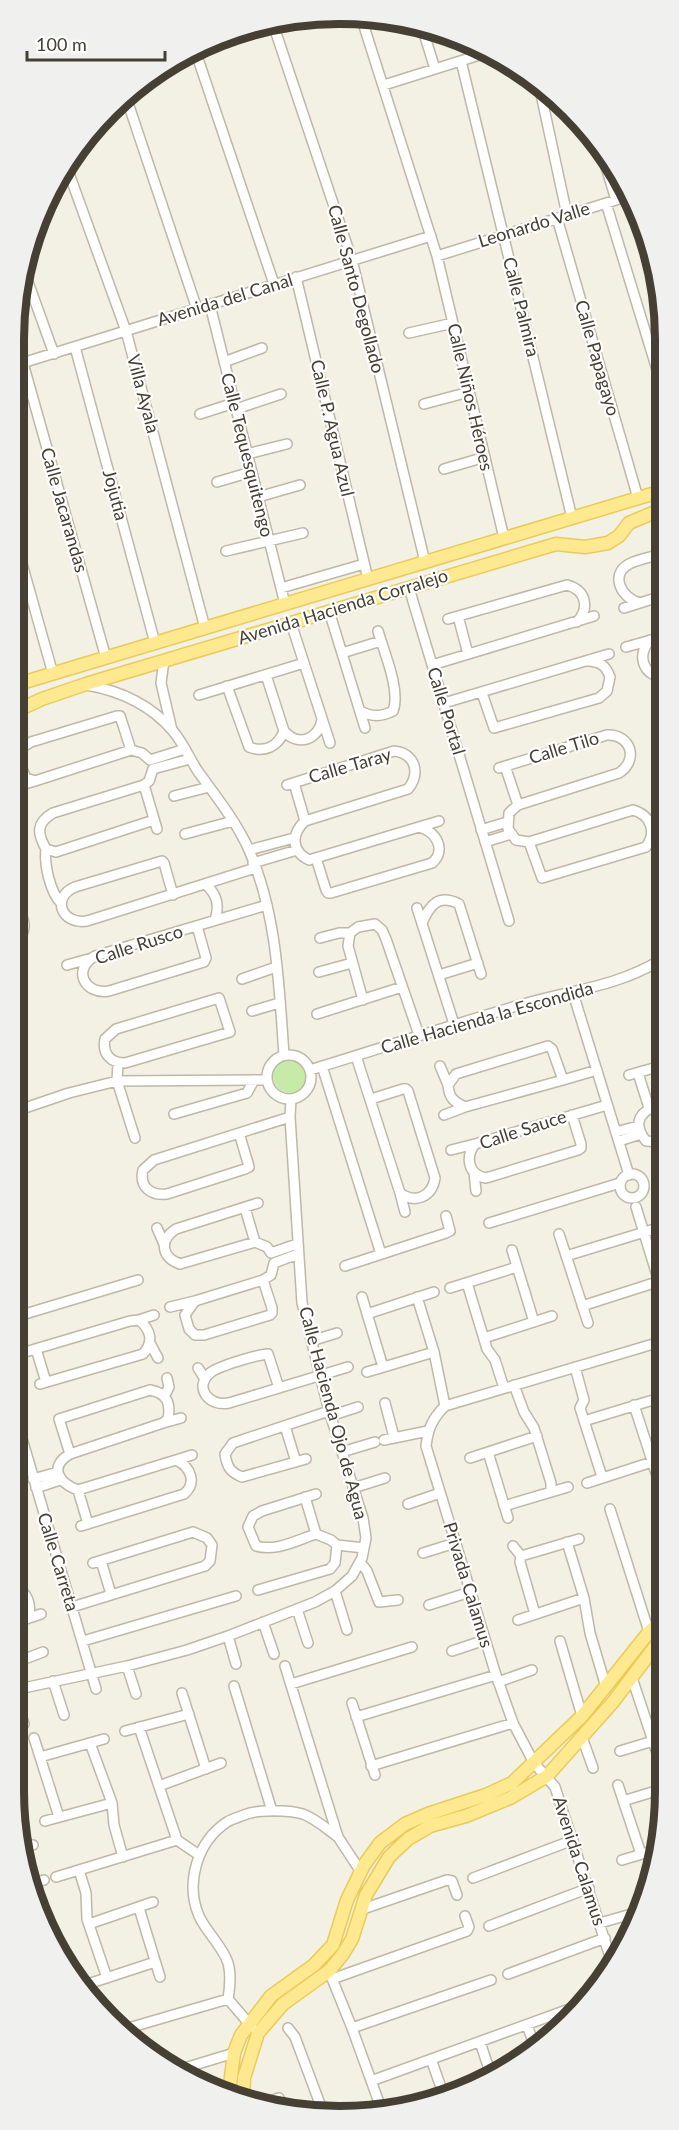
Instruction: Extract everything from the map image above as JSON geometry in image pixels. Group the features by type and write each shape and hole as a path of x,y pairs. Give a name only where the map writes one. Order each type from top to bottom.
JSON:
{"main road":[{"path":"24,682 655,493"},
{"name":"Avenida Hacienda Corralejo","path":"24,708 42,699 86,684 556,544 595,547 608,543 619,536 629,523 655,512"},
{"path":"110,657 119,674"},
{"path":"230,2086 234,2053 241,2035 271,1996 314,1965 333,1945 347,1900 361,1872 380,1843 405,1824 486,1795 512,1783 582,1716 655,1627"},
{"path":"243,2091 244,2078 258,2033 283,2004 330,1975 352,1939 366,1895 388,1857 408,1839 430,1826 466,1816 510,1798 547,1776 582,1737 655,1647"}],"street":[{"name":"Calle Niños Héroes","path":"364,25 437,256 504,538"},
{"name":"Calle Santo Degollado","path":"276,31 352,260 425,562"},
{"path":"425,36 435,69"},
{"path":"384,85 474,55"},
{"path":"198,58 274,284"},
{"name":"Calle Palmira","path":"461,61 572,518"},
{"path":"542,97 567,215"},
{"path":"128,104 197,309"},
{"path":"605,169 611,201 655,361"},
{"name":"Villa Ayala","path":"70,176 126,331 205,628"},
{"name":"Leonardo Valle","path":"437,256 621,198"},
{"name":"Calle Papagayo","path":"557,218 638,498"},
{"name":"Avenida del Canal","path":"24,363 431,236"},
{"name":"Calle P. Agua Azul","path":"296,277 368,579"},
{"path":"29,285 54,354"},
{"name":"Calle Tequesquitengo","path":"210,305 285,604"},
{"path":"409,333 453,322"},
{"name":"Jojutia","path":"75,347 154,643"},
{"path":"224,362 262,348"},
{"name":"Calle Jacarandas","path":"24,374 110,657"},
{"path":"424,404 469,392"},
{"path":"200,414 281,394"},
{"path":"247,454 287,444"},
{"path":"444,470 485,457"},
{"path":"217,482 252,472"},
{"path":"258,497 300,485"},
{"path":"226,551 303,533"},
{"path":"640,603 633,602 625,596 620,587 619,578 628,564 655,556"},
{"path":"280,588 364,564"},
{"path":"24,571 53,674"},
{"path":"313,595 315,578"},
{"path":"303,582 313,595"},
{"path":"468,654 453,617 567,585 576,588 584,598 584,612 577,621"},
{"name":"Calle Portal","path":"409,588 509,921"},
{"path":"624,608 655,598"},
{"path":"329,611 365,728"},
{"path":"432,665 594,616"},
{"path":"291,623 330,743"},
{"path":"360,711 367,715 377,716 393,711 396,703 395,690 378,631"},
{"path":"626,647 655,639"},
{"path":"650,640 643,650 643,663 651,674 655,675"},
{"path":"342,653 381,641"},
{"path":"444,703 609,654"},
{"path":"164,660 161,683 172,730"},
{"path":"482,693 494,729 599,698 607,691 610,677 603,665 589,661"},
{"path":"199,695 304,663"},
{"path":"266,675 284,731 293,739 310,739 318,731 322,720"},
{"path":"86,684 133,698 172,730 233,821 249,850 267,905 272,929 284,1055"},
{"path":"227,686 249,747 265,750 279,742 284,731"},
{"path":"24,746 31,742 120,716 131,750"},
{"name":"Calle Tilo","path":"607,735 623,739 630,750 628,765 619,773 518,805 502,767 607,735"},
{"path":"24,784 131,750 142,753 150,760 185,749"},
{"name":"Calle Taray","path":"394,751 407,755 415,765 416,777 408,789 305,821 290,784 394,751"},
{"path":"190,759 153,769 149,781 144,785 53,813 44,818 40,824 40,839 46,849 45,858 56,897 69,919 78,923 173,895 254,865 296,844"},
{"path":"24,774 26,778 35,781"},
{"path":"46,849 56,852 66,850 156,824 144,785"},
{"path":"174,796 209,787"},
{"path":"518,805 509,813 508,828 521,842 529,842 633,810 644,814 651,824 652,836 644,848 542,878 529,842"},
{"path":"186,834 233,821"},
{"path":"305,821 297,828 296,844 302,856 309,860 439,821"},
{"path":"316,858 328,893 432,863 437,859 438,853 436,838 430,830 419,827"},
{"path":"483,836 508,828"},
{"path":"249,850 296,844"},
{"path":"62,906 63,897 70,889 162,861 173,895"},
{"path":"205,884 215,896 218,913 215,920"},
{"path":"422,923 430,906 439,901 450,899 459,904 481,974"},
{"name":"Calle Rusco","path":"197,926 206,960 109,991 99,992 90,989 85,982 84,966 92,958 215,920 267,905"},
{"path":"417,908 454,1024"},
{"path":"320,938 339,933 350,933 358,927 367,925 375,924 382,930 419,1035"},
{"path":"350,933 348,946 363,1000"},
{"path":"67,965 92,958"},
{"path":"319,972 352,963"},
{"path":"439,975 478,963"},
{"name":"Calle Hacienda la Escondida","path":"309,1070 533,1001 609,984 655,964"},
{"path":"242,979 276,967"},
{"path":"317,1014 402,987"},
{"path":"573,993 629,1175"},
{"path":"219,998 230,1032 118,1063 111,1060 105,1053 105,1039 116,1029 219,998"},
{"path":"252,1011 279,1003"},
{"path":"448,1089 456,1074 550,1046 563,1080"},
{"path":"284,1055 297,1056 309,1070 309,1086 298,1097 282,1098 269,1088 267,1080 271,1064 277,1058 284,1055"},
{"path":"356,1056 405,1212"},
{"path":"118,1063 117,1081 135,1138"},
{"path":"322,1066 381,1254"},
{"path":"440,1066 453,1101 465,1107"},
{"path":"649,1108 633,1074 655,1068"},
{"path":"444,1115 597,1070"},
{"path":"174,1114 247,1093 255,1080"},
{"path":"24,1108 69,1093 117,1081 267,1080"},
{"path":"371,1099 406,1089 435,1178 435,1192 424,1197 416,1199 400,1193"},
{"name":"Calle Hacienda Ojo de Agua","path":"291,1099 290,1117 302,1303 330,1414 363,1518 366,1538 360,1562"},
{"name":"Calle Sauce","path":"572,1115 581,1148 486,1178 479,1177 470,1166 468,1156 475,1144 572,1115 607,1105"},
{"path":"655,1106 642,1115 639,1130 646,1141 655,1142"},
{"path":"239,1133 249,1167 167,1194 157,1195 149,1192 144,1186 143,1170 150,1161 239,1133 290,1117"},
{"path":"618,1137 639,1130"},
{"path":"452,1150 475,1144"},
{"path":"474,1173 476,1191"},
{"path":"489,1223 620,1183 629,1175 637,1176 642,1181 643,1189 639,1196 631,1198 623,1195 620,1183"},
{"path":"165,1248 169,1234 177,1229 258,1203"},
{"path":"636,1207 655,1267"},
{"path":"245,1208 255,1242"},
{"path":"345,1266 450,1231 446,1216"},
{"path":"157,1228 172,1261 180,1264 255,1242 267,1247 271,1252 297,1244"},
{"path":"566,1256 655,1229"},
{"path":"559,1234 588,1323"},
{"path":"512,1250 534,1322"},
{"path":"170,1307 263,1280 271,1275 274,1263 298,1254"},
{"path":"450,1288 517,1267"},
{"path":"24,1314 138,1280"},
{"path":"195,1301 186,1311 185,1321 195,1335 204,1335 270,1315 272,1308 263,1280"},
{"path":"467,1283 489,1354 495,1360 504,1388"},
{"path":"582,1306 655,1284"},
{"path":"367,1314 434,1292"},
{"path":"362,1297 383,1367"},
{"path":"417,1297 434,1352 445,1406"},
{"path":"24,1352 154,1314"},
{"path":"484,1338 552,1316"},
{"path":"139,1320 150,1334 150,1343 158,1358"},
{"path":"311,1341 337,1333"},
{"path":"36,1349 43,1383 143,1354 150,1343"},
{"path":"342,1452 394,1437 428,1431 434,1417 445,1406 655,1343"},
{"path":"367,1372 434,1352"},
{"path":"279,1388 268,1354 217,1369 209,1374 204,1385 206,1395 212,1402 220,1405 279,1388 320,1376 348,1367"},
{"path":"575,1367 584,1400 580,1408 602,1477"},
{"path":"198,1368 205,1379"},
{"path":"165,1395 169,1387 167,1378"},
{"path":"514,1385 524,1412 530,1419 537,1436 551,1483 551,1492"},
{"path":"70,1454 59,1419 150,1390 165,1395 169,1404 168,1419 163,1423"},
{"path":"584,1421 653,1400"},
{"path":"385,1403 394,1437"},
{"path":"634,1405 655,1470"},
{"path":"220,1447 285,1426 358,1407"},
{"path":"59,1476 63,1458 70,1454 181,1418"},
{"path":"285,1426 296,1462"},
{"name":"Privada Calamus","path":"428,1431 426,1446 497,1678 513,1723 534,1763"},
{"path":"470,1458 537,1436"},
{"path":"233,1443 225,1454 227,1466 233,1474 242,1477 306,1459"},
{"name":"Calle Carreta","path":"24,1446 96,1689"},
{"path":"488,1452 508,1518"},
{"path":"59,1476 67,1486 78,1491 192,1455"},
{"path":"78,1491 85,1525 184,1494 190,1490 191,1475 186,1466 176,1460"},
{"path":"587,1483 652,1462"},
{"path":"35,1484 59,1476"},
{"path":"353,1488 386,1478"},
{"path":"504,1506 568,1487"},
{"path":"408,1504 440,1493"},
{"path":"316,1494 253,1516 248,1527 256,1546 266,1549 316,1534 338,1545 364,1548"},
{"path":"305,1497 316,1534"},
{"path":"610,1509 649,1632"},
{"path":"72,1607 205,1566 210,1561 212,1545 207,1538 193,1532 97,1562 111,1594"},
{"path":"521,1556 579,1539"},
{"path":"567,1542 584,1598 590,1633 606,1687"},
{"path":"423,1553 455,1543"},
{"path":"258,1590 330,1569 335,1563 338,1545"},
{"path":"513,1546 521,1556 520,1562 535,1614"},
{"path":"24,1689 127,1666 228,1636 335,1592 352,1576 360,1562 367,1571 379,1602 398,1600"},
{"path":"335,1592 347,1630"},
{"path":"429,1605 470,1592"},
{"path":"24,1594 28,1600 30,1612 28,1618"},
{"path":"83,1641 236,1596"},
{"path":"518,1620 584,1598"},
{"path":"297,1609 308,1643"},
{"path":"24,1619 41,1614"},
{"path":"263,1622 274,1654"},
{"path":"228,1636 236,1664"},
{"path":"452,1651 485,1640"},
{"path":"560,1641 582,1716"},
{"path":"291,1684 412,1647"},
{"path":"24,1660 43,1653"},
{"path":"127,1666 136,1695"},
{"path":"285,1666 338,1837 361,1872"},
{"path":"356,1718 532,1670"},
{"path":"621,1751 654,1746 632,1677"},
{"path":"53,1682 64,1715"},
{"path":"234,1686 272,1811"},
{"path":"182,1693 206,1768"},
{"path":"352,1703 373,1771 513,1723"},
{"path":"125,1731 189,1714"},
{"path":"139,1727 177,1840 199,1855"},
{"path":"582,1737 593,1768"},
{"path":"34,1738 59,1817"},
{"path":"40,1757 104,1739"},
{"path":"90,1743 112,1803 116,1832 123,1857"},
{"path":"159,1786 221,1763"},
{"name":"Avenida Calamus","path":"534,1763 555,1786 609,1954"},
{"path":"618,1785 641,1854"},
{"path":"623,1801 655,1791"},
{"path":"45,1821 112,1803"},
{"path":"258,2033 228,1999 230,1972 226,1958 199,1916 193,1896 193,1876 199,1855 210,1838 227,1822 248,1813 272,1811 303,1814 338,1837"},
{"path":"56,1877 177,1840"},
{"path":"473,1878 573,1840"},
{"path":"622,1860 649,1852"},
{"path":"79,1870 86,1893 89,1924 106,1978"},
{"path":"38,1882 44,1880"},
{"path":"363,1909 447,1880 452,1881 457,1895"},
{"path":"489,1926 589,1888"},
{"path":"89,1924 153,1902"},
{"path":"139,1908 160,1977"},
{"path":"600,1923 629,1915"},
{"path":"379,2103 330,1975 467,1931 470,1927 465,1916"},
{"path":"508,1974 605,1938"},
{"path":"91,1983 155,1962"},
{"path":"352,2028 491,1980"},
{"path":"130,2027 228,1999"},
{"path":"371,2081 567,2010"},
{"path":"527,2025 533,2040"},
{"path":"288,2028 295,2037 320,2105"},
{"path":"480,2042 489,2068"},
{"path":"188,2067 234,2053"},
{"path":"431,2060 441,2089"},
{"path":"275,2099 279,2098"}],"green space":[{"path":"290,1059 302,1064 307,1076 302,1088 290,1093 278,1088 273,1076 278,1064"}]}
